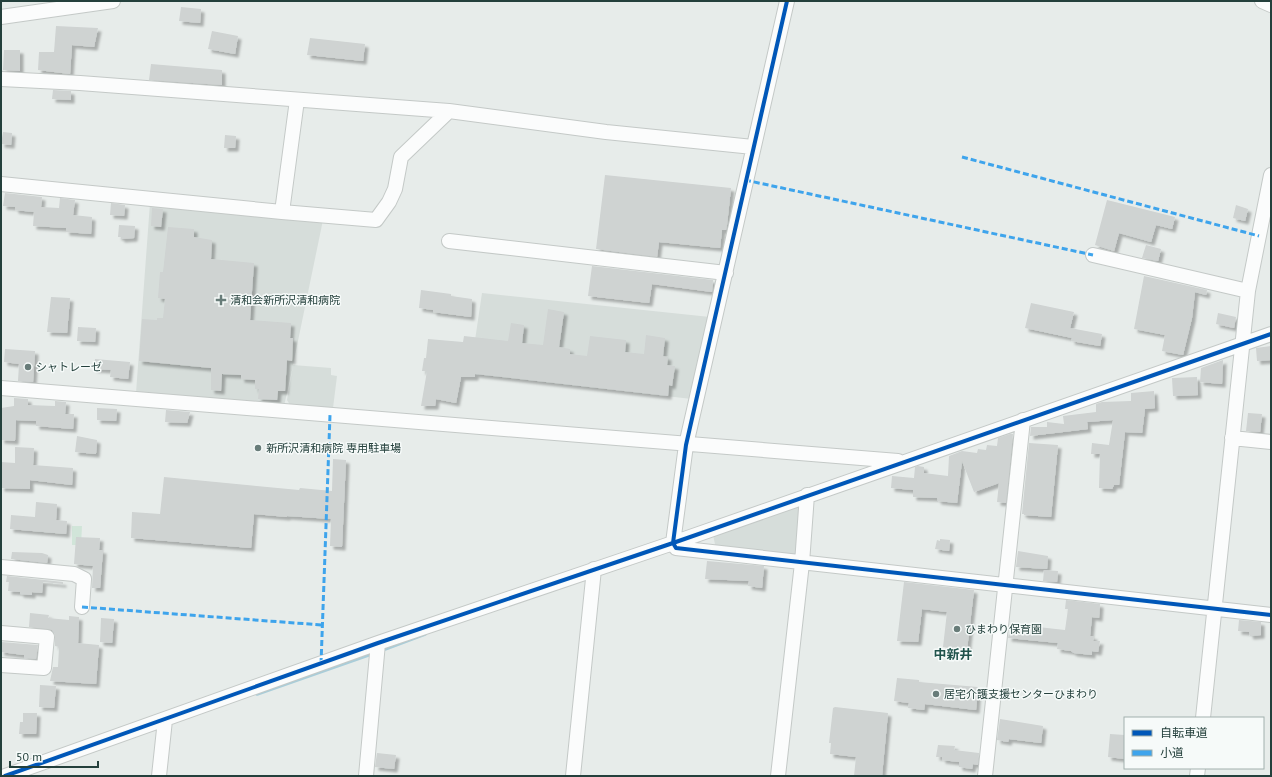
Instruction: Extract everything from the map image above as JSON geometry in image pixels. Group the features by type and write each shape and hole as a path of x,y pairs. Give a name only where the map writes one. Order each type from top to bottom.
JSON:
{"street":[{"path":"1,18 113,1"},
{"path":"787,1 686,444 673,543 676,548 1271,615"},
{"path":"1262,1 1271,5"},
{"path":"1,79 449,111 606,132 753,147"},
{"path":"282,212 297,100"},
{"path":"1,184 376,220 389,202 395,189 401,157 449,111"},
{"path":"1203,717 1241,344 1248,291 1271,175"},
{"path":"450,241 726,272"},
{"path":"1093,255 1248,291"},
{"path":"5,776 378,643 673,543 1271,334"},
{"path":"1,388 904,461"},
{"path":"985,776 1023,420"},
{"path":"1232,438 1271,442"},
{"path":"778,776 802,563 808,495"},
{"path":"1,567 74,574 84,579 82,607"},
{"path":"573,776 594,569"},
{"path":"1,633 47,637 44,668 1,665"},
{"path":"366,776 378,643"},
{"path":"159,776 165,720"}],"shaded area":[{"path":"150,203 323,220 293,365 331,368 331,375 337,376 333,408 290,405 287,400 293,366 284,406 136,393"},
{"path":"482,293 710,317 692,399 470,374"},
{"path":"803,505 797,558 716,549 713,535"}],"green space":[{"path":"72,526 82,526 81,545 72,545"}],"building":[{"path":"181,7 201,9 200,23 179,21"},
{"path":"56,26 98,28 94,47 72,45 70,74 38,70 39,52 54,52"},
{"path":"212,31 238,36 235,54 208,49"},
{"path":"310,38 365,44 363,61 307,55"},
{"path":"4,50 20,50 20,71 3,70"},
{"path":"151,64 222,70 222,85 149,80"},
{"path":"53,90 71,91 71,100 52,99"},
{"path":"3,132 12,133 11,145 1,144"},
{"path":"225,135 236,136 235,148 224,148"},
{"path":"605,175 731,188 727,225 726,230 722,230 720,248 659,242 657,257 596,249"},
{"path":"5,193 42,197 41,207 59,208 60,198 75,200 73,215 92,217 91,234 66,232 66,228 33,226 34,212 15,210 15,207 3,206"},
{"path":"1107,200 1175,217 1172,229 1156,225 1151,242 1119,233 1114,251 1095,245"},
{"path":"111,203 125,205 124,216 110,215"},
{"path":"1236,205 1248,209 1245,221 1233,218"},
{"path":"152,208 163,209 161,227 151,226"},
{"path":"119,225 135,226 134,238 121,239 121,237 118,237"},
{"path":"168,227 194,229 194,237 212,240 211,259 254,263 250,320 291,323 290,338 293,338 292,361 287,360 285,391 278,391 277,400 258,399 259,389 255,389 255,380 241,379 241,375 222,374 221,391 211,390 211,368 139,361 142,319 157,320 157,318 163,318 165,299 158,298 160,272 163,272"},
{"path":"1146,245 1161,249 1158,261 1142,258"},
{"path":"592,266 713,280 712,292 652,284 649,303 588,296"},
{"path":"1144,276 1207,290 1206,295 1195,292 1192,318 1183,355 1162,351 1165,335 1134,329"},
{"path":"421,290 451,294 451,296 472,299 471,317 433,312 433,310 419,308"},
{"path":"51,297 70,298 67,333 47,332"},
{"path":"1031,303 1074,312 1070,328 1102,334 1100,346 1071,341 1072,338 1025,328"},
{"path":"548,309 564,312 559,347 570,349 570,354 587,356 590,336 626,340 625,352 644,354 646,335 665,338 663,356 668,357 667,365 675,366 672,386 669,385 668,396 475,374 475,377 461,377 456,403 436,399 435,406 421,406 427,371 422,371 424,358 426,358 428,339 463,342 464,336 508,341 511,323 524,325 522,343 543,345"},
{"path":"1218,313 1236,317 1234,328 1216,324"},
{"path":"78,327 96,328 95,342 77,341"},
{"path":"1271,346 1271,360 1257,361 1256,348"},
{"name":"シャトレーゼ","path":"5,349 35,351 33,382 18,381 19,364 4,362"},
{"path":"95,359 130,362 128,379 110,377 111,370 94,369"},
{"path":"1223,360 1222,384 1200,382 1201,368"},
{"path":"1197,377 1198,395 1173,396 1172,378"},
{"path":"1154,391 1155,408 1145,409 1142,433 1125,432 1119,485 1114,485 1112,489 1099,488 1100,454 1091,454 1092,443 1109,445 1113,420 1087,422 1088,429 1030,436 1031,427 1047,427 1047,422 1064,424 1063,416 1096,412 1096,404 1102,402 1131,401 1131,393"},
{"path":"14,398 28,399 28,405 55,406 55,401 66,402 65,414 74,414 73,429 36,426 36,421 16,420 15,441 1,440 1,408 14,406"},
{"path":"97,408 117,409 116,421 97,420"},
{"path":"166,410 190,412 187,423 165,422"},
{"path":"1248,413 1262,414 1260,432 1246,431"},
{"path":"1013,434 1006,503 997,502 999,483 974,492 962,461 957,503 938,501 937,498 913,497 913,490 891,488 892,476 914,478 915,467 918,466 924,467 924,473 948,476 949,456 962,451 977,453 978,449 986,450 987,445 997,446 998,438"},
{"path":"77,436 97,440 96,454 75,452"},
{"path":"1029,443 1058,445 1051,517 1022,514"},
{"path":"15,447 34,448 33,465 73,468 72,485 30,480 30,489 1,488 1,462 15,463"},
{"path":"333,459 346,460 342,547 330,546 331,519 254,514 251,548 131,538 132,512 160,514 164,477 299,490 300,488 332,491"},
{"path":"36,502 57,504 56,520 67,521 66,534 10,529 11,515 35,517"},
{"path":"76,537 100,538 99,550 103,550 100,588 92,588 93,566 74,564"},
{"path":"940,539 950,540 949,551 935,549 937,540 940,541"},
{"path":"1018,551 1048,556 1047,569 1016,567"},
{"path":"12,552 42,553 48,555 47,563 11,559"},
{"path":"707,561 764,566 762,588 748,586 749,581 705,579"},
{"path":"1044,570 1058,571 1057,582 1043,581"},
{"path":"7,576 63,582 63,584 43,582 42,593 32,592 32,595 20,594 20,592 8,591 9,582 6,582"},
{"path":"904,582 974,590 967,650 943,647 947,612 922,609 918,642 897,641"},
{"path":"1066,600 1100,604 1099,618 1092,617 1090,636 1094,636 1093,641 1100,641 1098,652 1092,651 1092,655 1074,653 1071,651 1057,649 1058,643 1008,638 1011,624 1065,630 1068,609 1065,609"},
{"path":"30,613 49,615 48,618 69,620 69,616 79,617 78,643 99,645 96,684 50,681 53,667 58,667 59,647 55,646 55,634 52,630 29,627"},
{"path":"101,618 114,619 112,643 100,642"},
{"path":"1239,620 1261,622 1261,635 1250,636 1249,632 1238,631"},
{"path":"1,642 38,645 36,659 24,658 24,655 1,652"},
{"name":"居宅介護支援センターひまわり","path":"897,678 919,680 919,682 978,687 976,710 925,704 924,710 908,708 909,703 894,701"},
{"path":"40,685 56,686 54,708 39,707"},
{"path":"833,708 888,713 882,776 854,776 856,757 830,754 831,743 829,743"},
{"path":"23,713 37,713 36,734 19,734 20,722 23,722"},
{"path":"1000,719 1043,726 1041,743 1009,739 1008,742 997,740"},
{"path":"1110,734 1124,735 1124,759 1108,757"},
{"path":"938,745 955,746 954,750 979,753 978,765 973,764 972,769 959,767 959,762 942,760 942,757 936,757"},
{"path":"377,753 396,755 394,769 375,767"}],"waterway":[{"path":"385,649 425,634"},
{"path":"257,694 374,653"}],"marked path":[{"path":"962,157 1259,236"},
{"path":"745,180 1093,255"},
{"path":"321,664 330,415"},
{"path":"82,607 322,625"}],"cycle path":[{"path":"787,1 686,445 673,543 676,548 1271,615"},
{"path":"5,776 378,643 673,543 1271,334"}],"place":[{"name":"清和会新所沢清和病院","path":"221,300"},
{"name":"シャトレーゼ","path":"28,367"},
{"name":"新所沢清和病院 専用駐車場","path":"258,448"},
{"name":"ひまわり保育園","path":"957,629"},
{"name":"居宅介護支援センターひまわり","path":"936,694"}],"district":[{"name":"中新井","path":"953,654"}]}
